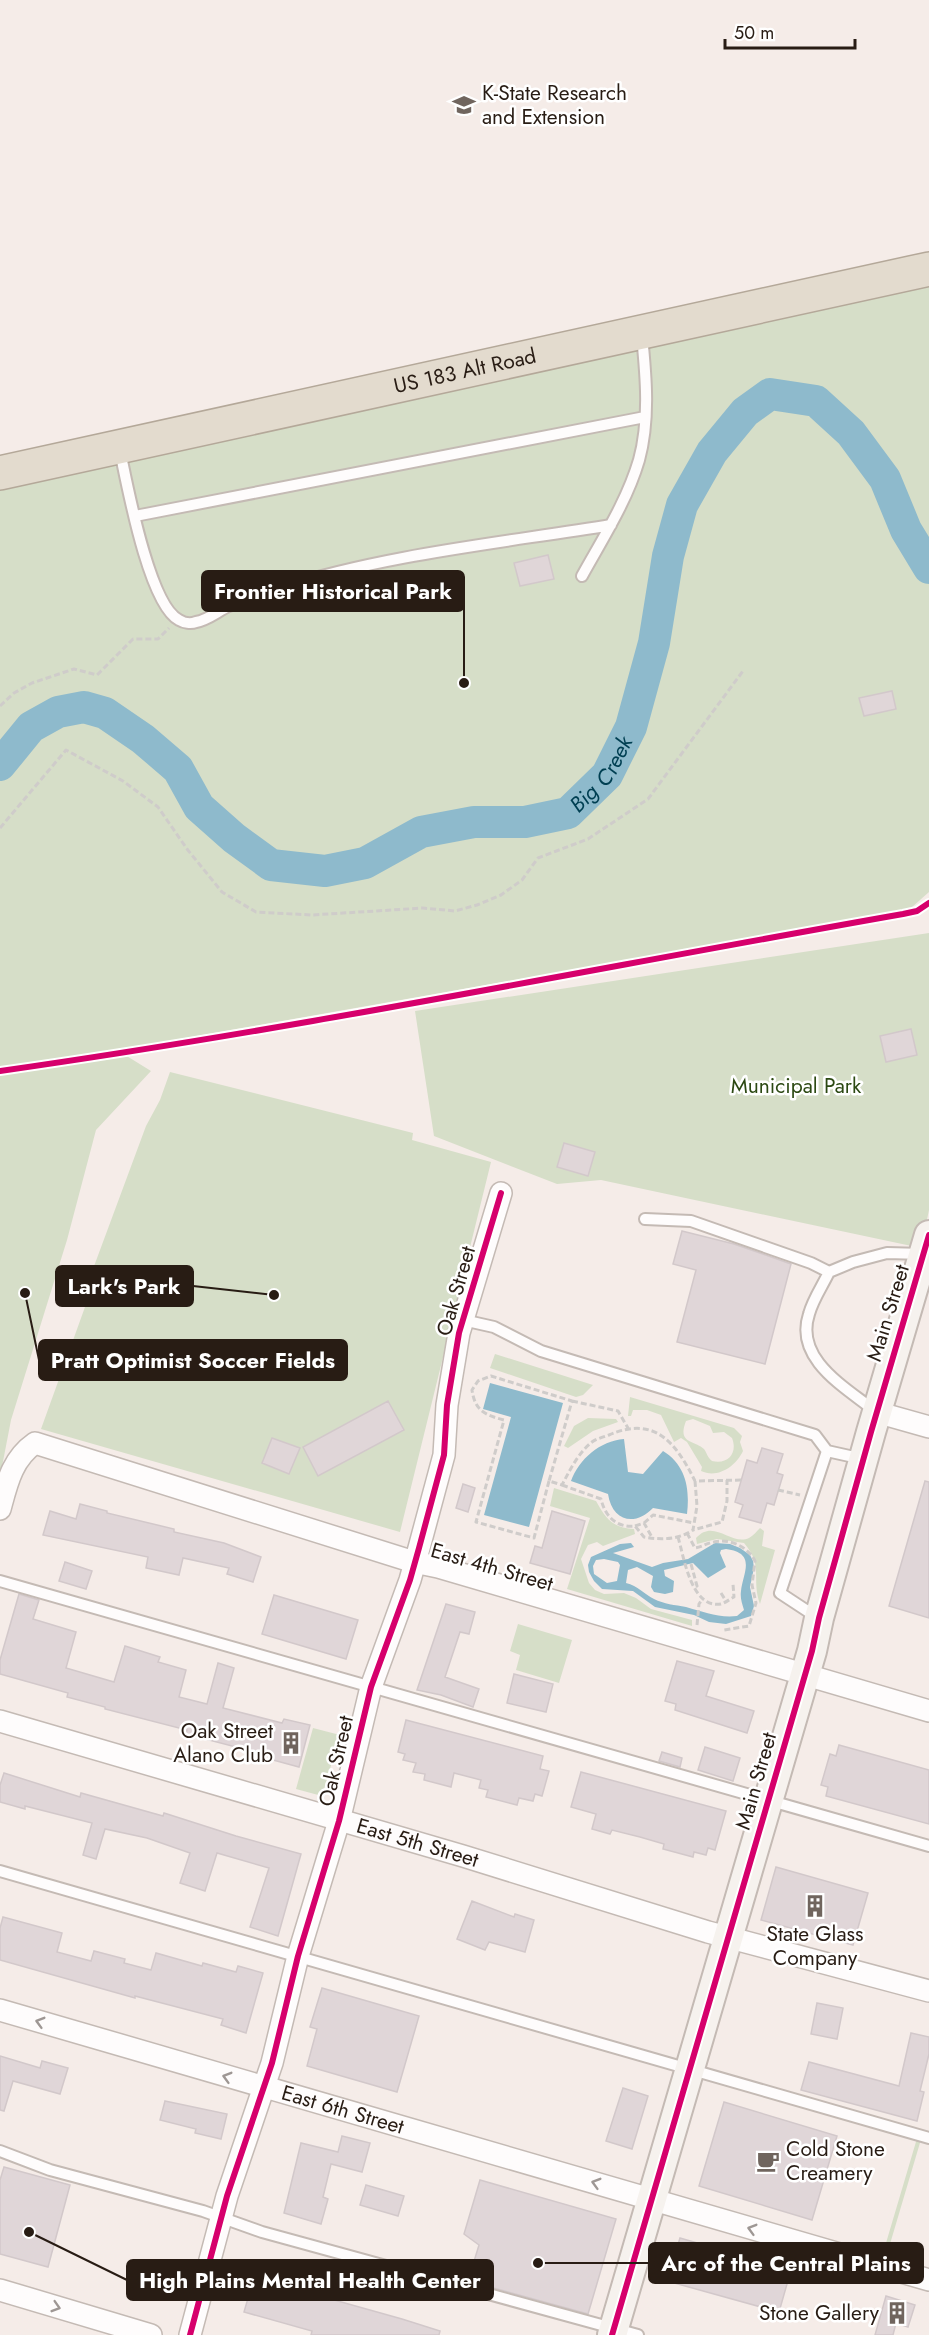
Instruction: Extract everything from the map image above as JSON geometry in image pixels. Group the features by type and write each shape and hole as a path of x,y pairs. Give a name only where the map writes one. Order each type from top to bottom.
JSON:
{"highway":[{"name":"US 183 Alt Road","path":"0,473 929,269"}],"street":[{"name":"Oak Street","path":"190,2335 221,2218 272,2063 298,1956 339,1821 371,1687 414,1562 444,1455 447,1405 463,1320 501,1193"},
{"name":"Main Street","path":"621,2333 652,2200 805,1674 876,1412 927,1243"},
{"path":"876,1412 929,1427"},
{"name":"East 4th Street","path":"0,1509 11,1471 24,1451 35,1443 414,1562 929,1711"},
{"name":"East 5th Street","path":"0,1721 463,1856 729,1937 929,1991"},
{"name":"East 6th Street","path":"0,2010 929,2280"},
{"path":"0,2290 151,2335"}],"lane":[{"path":"582,576 627,493 639,459 645,417 646,383 641,333"},
{"path":"135,516 645,417"},
{"path":"119,447 147,565 153,581 177,620 197,622 262,594 364,565 611,525"},
{"path":"645,1219 691,1221 811,1263 829,1272"},
{"path":"876,1412 823,1370 807,1343 808,1315 829,1272 853,1262 927,1243"},
{"path":"463,1320 494,1327 541,1351 815,1435 827,1451 863,1459"},
{"path":"819,1618 780,1593 827,1451"},
{"path":"0,1581 929,1846"},
{"path":"0,1872 929,2138"},
{"path":"0,2151 50,2170 621,2333"}],"path":[{"path":"0,706 14,693 32,683 74,669 97,675 133,639 158,639 177,620"},
{"path":"0,828 66,750 123,781 158,807 187,849 222,892 256,912 312,915 423,908 455,911 501,895 522,880 538,858 588,839 648,799 743,671"},
{"path":"572,1401 534,1538 476,1522 504,1420 484,1414 477,1407 472,1390 478,1381 491,1376 572,1401 618,1411 628,1429"},
{"path":"562,1485 577,1458 592,1442 623,1429 645,1428 660,1435 675,1447 686,1461 695,1481 697,1506 693,1530"},
{"path":"635,1526 644,1537 653,1539 678,1537 722,1522 727,1501 727,1480"},
{"path":"695,1481 741,1480"},
{"path":"549,1481 602,1498 603,1506 611,1518 626,1527 644,1523 653,1515 694,1523"},
{"path":"778,1490 811,1498"},
{"path":"644,1523 653,1539"},
{"path":"687,1533 695,1548 717,1541 728,1542 748,1551 755,1561 752,1585 756,1603 749,1626 719,1631"},
{"path":"678,1537 693,1587 703,1598 721,1604 734,1597 733,1584"},
{"path":"691,1564 697,1586 693,1587"},
{"path":"721,1593 726,1601"},
{"path":"697,1619 699,1604 703,1598"}],"green space":[{"path":"929,269 929,892 911,908 867,918 117,1050 151,1071 96,1130 67,1240 11,1420 0,1477 0,473"},
{"name":"Municipal Park","path":"929,933 929,1210 921,1248 601,1180 557,1184 434,1136 415,1011"},
{"path":"170,1072 413,1133 412,1140 491,1162 400,1532 41,1429 85,1307 80,1304 146,1126 160,1100"},
{"path":"495,1354 593,1385 583,1395 576,1397 490,1368"},
{"path":"630,1397 734,1428 742,1436 740,1442 743,1451 736,1462 726,1470 707,1473 701,1471 702,1467 687,1442 681,1438 674,1442 661,1415 647,1410 633,1410 631,1416 628,1416","holes":["693,1419 710,1426 713,1433 724,1432 732,1438 734,1443 733,1453 723,1461 712,1461 704,1449 685,1438 686,1421"]},
{"path":"588,1418 616,1419 618,1422 593,1431 568,1448 564,1446 574,1426"},
{"path":"554,1488 596,1501 603,1513 615,1524 634,1529 635,1534 603,1546 597,1542 588,1545 581,1559 589,1583 595,1590 604,1594 624,1593 636,1598 651,1609 692,1620 692,1626 567,1589 590,1518 550,1506"},
{"path":"760,1528 764,1531 762,1546 775,1550 760,1604 754,1559 744,1543 717,1539 697,1544 696,1538 703,1533 716,1531 742,1539 750,1537"},
{"path":"518,1624 572,1640 559,1683 516,1670 520,1655 510,1651"},
{"path":"313,1728 340,1735 322,1796 296,1789"},
{"path":"918,2135 922,2136 890,2244 886,2243"}],"water":[{"path":"490,1383 563,1403 529,1527 484,1515 511,1417 483,1409"},
{"path":"624,1439 628,1472 643,1474 663,1451 677,1463 687,1487 687,1514 653,1508 639,1518 625,1518 614,1510 608,1494 571,1481 579,1465 592,1452 607,1443"},
{"path":"631,1543 634,1547 613,1553 652,1567 688,1559 715,1543 730,1544 740,1548 750,1555 753,1561 750,1587 754,1606 751,1616 726,1624 709,1622 694,1615 655,1607 633,1591 602,1589 589,1572 588,1565 591,1557 620,1544","holes":["726,1549 742,1555 746,1565 741,1594 744,1610 737,1616 705,1613 662,1602 626,1583 628,1570 637,1567 653,1576 651,1587 654,1592 665,1594 673,1592 674,1581 665,1576 664,1570 693,1563 708,1578 726,1567 720,1553 721,1550","596,1560 618,1562 620,1565 617,1581 607,1583 594,1574 593,1566"]}],"building":[{"path":"548,555 554,579 520,586 514,563"},
{"path":"892,691 896,709 864,716 859,698"},
{"path":"911,1029 917,1055 886,1062 880,1036"},
{"path":"564,1143 595,1152 588,1176 557,1167"},
{"path":"682,1231 734,1244 791,1264 765,1364 677,1342 696,1270 673,1264"},
{"path":"388,1401 404,1430 318,1476 303,1447"},
{"path":"272,1438 300,1448 289,1474 262,1463"},
{"path":"762,1448 783,1454 777,1473 783,1475 774,1505 767,1503 761,1523 739,1517 743,1505 735,1502 747,1460 757,1463"},
{"path":"925,1481 929,1482 929,1618 889,1606"},
{"path":"463,1484 475,1488 468,1512 456,1508"},
{"path":"80,1504 174,1529 174,1532 224,1543 261,1557 253,1582 227,1574 229,1568 183,1558 179,1575 146,1568 148,1557 43,1535 50,1511 76,1519"},
{"path":"552,1511 585,1521 570,1574 530,1563 535,1546 542,1548"},
{"path":"65,1562 92,1571 86,1589 59,1581"},
{"path":"19,1594 39,1600 33,1619 76,1632 66,1668 114,1682 125,1646 160,1657 158,1662 186,1670 179,1697 207,1704 218,1663 234,1668 223,1708 282,1723 284,1719 310,1725 299,1767 273,1760 274,1757 186,1734 187,1730 105,1709 105,1707 67,1697 68,1693 0,1674 0,1660"},
{"path":"274,1595 358,1620 346,1659 262,1634"},
{"path":"446,1604 475,1612 469,1634 460,1632 445,1677 479,1689 473,1707 441,1695 417,1690"},
{"path":"677,1661 714,1671 706,1696 754,1711 747,1733 675,1710 676,1704 665,1701"},
{"path":"514,1674 553,1684 546,1712 507,1703"},
{"path":"406,1720 543,1756 540,1769 549,1771 542,1796 535,1794 533,1801 519,1798 517,1805 486,1797 488,1790 479,1788 481,1780 454,1773 451,1787 424,1780 425,1774 413,1772 416,1763 403,1760 405,1754 398,1752"},
{"path":"839,1745 929,1770 929,1824 826,1796 828,1787 821,1785 830,1754 836,1756"},
{"path":"705,1747 740,1758 733,1781 698,1770"},
{"path":"662,1752 682,1758 680,1767 659,1761"},
{"path":"581,1772 726,1811 715,1850 708,1848 706,1855 694,1852 693,1857 663,1849 664,1844 640,1837 612,1830 610,1834 592,1829 596,1814 571,1807"},
{"path":"4,1773 80,1797 81,1793 163,1816 164,1813 301,1854 278,1936 250,1927 269,1868 217,1853 205,1891 180,1883 190,1853 147,1838 105,1829 96,1859 83,1855 92,1823 0,1802 0,1785"},
{"name":"State Glass Company","path":"776,1867 868,1893 853,1945 761,1920"},
{"path":"472,1901 514,1917 515,1914 534,1920 525,1952 489,1942 485,1950 457,1939"},
{"path":"3,1917 62,1933 57,1952 91,1961 94,1951 125,1959 124,1963 151,1970 156,1953 202,1966 203,1963 236,1972 238,1966 263,1973 246,2033 221,2025 223,2019 135,1996 135,1998 0,1960 0,1928"},
{"path":"322,1988 419,2016 397,2092 307,2066 317,2029 310,2027"},
{"path":"817,2003 843,2008 837,2039 811,2034"},
{"path":"911,2033 929,2037 929,2054 920,2091 924,2092 917,2121 801,2090 809,2062 899,2086"},
{"path":"0,2056 40,2068 42,2061 68,2068 60,2094 13,2081 4,2111 0,2110"},
{"path":"623,2088 648,2096 632,2149 606,2141"},
{"path":"165,2101 227,2114 221,2139 195,2133 196,2129 160,2120"},
{"name":"Cold Stone Creamery","path":"724,2102 837,2136 812,2220 699,2186"},
{"path":"342,2136 370,2143 362,2172 331,2164 323,2197 328,2199 321,2224 284,2213 301,2143 338,2152"},
{"path":"4,2167 70,2185 48,2267 0,2254 0,2180"},
{"path":"480,2180 616,2219 588,2314 468,2281 479,2245 464,2234"},
{"path":"366,2185 404,2196 398,2216 360,2205"},
{"path":"680,2238 791,2270 779,2312 667,2281"},
{"path":"258,2264 306,2278 302,2291 440,2331 439,2335 311,2335 312,2331 244,2312"},
{"name":"Stone Gallery","path":"886,2296 915,2305 908,2327 896,2323 893,2335 875,2335"}],"waterway":[{"name":"Big Creek","path":"0,765 31,727 58,712 84,707 105,713 143,739 178,769 199,807 234,838 271,865 325,871 365,863 421,832 474,822 525,822 568,813 607,775 631,727 654,643 668,556 682,505 712,452 745,412 770,394 816,401 851,433 885,479 906,530 929,568"}],"cycle path":[{"path":"0,1071 226,1036 452,996 903,914 917,911 929,903"},
{"path":"190,2335 227,2196 272,2063 298,1956 339,1821 371,1687 410,1580 419,1548 444,1455 447,1405 459,1333 501,1193"},
{"path":"612,2335 812,1651 819,1618 871,1432 929,1235"}],"place":[{"name":"K-State Research and Extension","path":"464,105"},
{"name":"Frontier Historical Park","path":"464,683"},
{"name":"Pratt Optimist Soccer Fields","path":"25,1293"},
{"name":"Lark's Park","path":"274,1295"},
{"name":"Oak Street Alano Club","path":"291,1743"},
{"name":"State Glass Company","path":"815,1906"},
{"name":"Cold Stone Creamery","path":"768,2161"},
{"name":"High Plains Mental Health Center","path":"29,2232"},
{"name":"Arc of the Central Plains","path":"538,2263"},
{"name":"Stone Gallery","path":"897,2313"}]}
